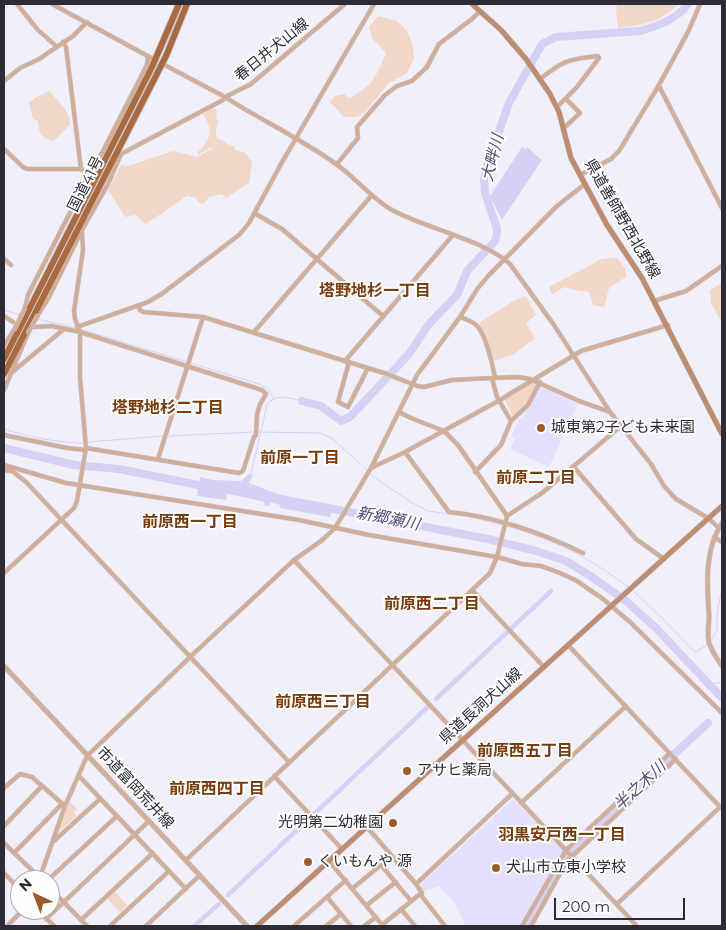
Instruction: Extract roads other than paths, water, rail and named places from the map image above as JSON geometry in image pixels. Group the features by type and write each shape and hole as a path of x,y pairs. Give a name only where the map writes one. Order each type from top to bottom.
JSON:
{"highway":[{"name":"国道41号","path":"7,374 158,62 179,4"},
{"name":"国道41号","path":"4,360 188,4"}],"main road":[{"name":"県道善師野西北野線","path":"472,4 501,30 526,59 557,108 569,153 580,175 607,225 633,262 668,325 722,434"},
{"name":"県道長洞犬山線","path":"257,926 722,506"}],"street":[{"path":"17,4 38,30 56,46"},
{"name":"春日井犬山線","path":"52,4 225,97 251,84 345,4"},
{"path":"77,327 138,305 162,293 239,235 254,213 374,4"},
{"path":"580,175 612,159 619,151 688,32 700,4"},
{"path":"337,164 358,138 357,127 380,101 397,86 412,81 430,63 439,44 480,12"},
{"path":"4,81 20,68 39,59 73,36 87,22"},
{"path":"63,42 66,47 81,170"},
{"path":"4,345 14,330 25,308 28,295 147,65 148,56"},
{"path":"540,79 559,64 574,58 598,56 599,58 577,87 557,108"},
{"path":"658,85 722,208"},
{"path":"4,390 7,374 24,347 28,333 48,299 123,152 223,100 225,97 337,164 384,205 403,216 485,248 504,259 528,289 610,412 672,496 682,504 721,525 714,537 708,561 709,642 714,655 722,666"},
{"path":"563,129 580,113 566,98"},
{"path":"4,149 27,169 81,170 91,174"},
{"path":"43,870 64,805 87,756 294,560 321,541 335,528 371,468 417,375 478,288 557,206 585,184"},
{"path":"254,332 372,195"},
{"path":"254,213 282,229 383,316"},
{"path":"4,573 74,508 80,485 86,448 80,378 80,332 77,327 74,310 83,250 82,230"},
{"path":"368,368 348,406 338,402 347,361 453,235"},
{"path":"4,259 12,264"},
{"path":"654,301 686,291 722,266"},
{"path":"138,305 143,312 203,317 347,361 421,387 452,380 517,377 540,382 578,401 610,412"},
{"path":"4,316 13,322"},
{"path":"460,316 478,326 493,366 497,397 511,421"},
{"path":"158,459 203,317"},
{"path":"371,468 405,452 500,400 592,346 634,336 668,325"},
{"path":"4,435 67,448 86,448 239,473 243,471 256,435 256,421 260,404 266,396 262,390 80,332 51,326 33,327"},
{"path":"7,374 64,329"},
{"path":"475,472 501,446 511,421 528,405 540,382"},
{"path":"186,860 490,573 497,557 507,516 458,445 444,430 399,412"},
{"path":"507,516 542,493 621,426"},
{"path":"405,452 449,512 506,522 548,536 583,553"},
{"path":"4,465 66,483 335,528 541,566 560,573 584,586 611,606 630,622 722,714"},
{"path":"573,466 636,539 664,559"},
{"path":"4,470 17,474 289,762"},
{"path":"714,537 722,542"},
{"path":"294,560 636,924 634,926"},
{"path":"472,590 543,666"},
{"path":"568,644 721,808 617,904"},
{"name":"市道富岡荒井線","path":"4,666 247,926"},
{"path":"521,803 626,706"},
{"path":"522,926 569,853 670,753"},
{"path":"531,926 567,861 569,853 676,759"},
{"path":"4,788 20,774 32,777 64,805"},
{"path":"79,776 186,889"},
{"path":"274,776 342,849"},
{"path":"4,826 42,786"},
{"path":"416,884 512,794"},
{"path":"52,842 100,799"},
{"path":"14,852 64,805"},
{"path":"59,870 117,816"},
{"path":"60,906 149,822"},
{"path":"367,827 416,884 422,893 420,894 446,926"},
{"path":"4,843 31,870"},
{"path":"81,920 153,853"},
{"path":"329,861 382,925 420,894"},
{"path":"353,888 381,865 411,901"},
{"path":"110,926 169,871"},
{"path":"146,926 200,875"},
{"path":"294,926 346,880"},
{"path":"367,905 396,882"},
{"path":"327,897 351,926"},
{"path":"60,898 87,926"},
{"path":"401,909 415,926"},
{"path":"326,926 341,914"},
{"path":"364,926 376,917"}],"waterway":[{"name":"大畔川","path":"302,401 321,406 341,421 350,417 409,354 429,324 457,295 467,271 495,241 497,229 485,193 484,180 487,165 509,103 542,44 556,37 640,31 667,21 688,4"},
{"path":"4,310 20,315"},
{"path":"38,319 76,328"},
{"path":"80,329 259,384 268,389 273,398"},
{"path":"251,474 267,405 270,401 278,398 302,401"},
{"path":"4,429 44,439 84,443"},
{"path":"168,436 254,432"},
{"path":"258,432 321,433 333,439 367,470"},
{"path":"88,442 164,436"},
{"name":"新郷瀬川","path":"4,448 74,465 119,469 208,487"},
{"path":"371,475 409,501 428,511 471,517 503,525"},
{"name":"新郷瀬川","path":"271,497 488,539 533,550 566,561 626,601 656,628 722,698"},
{"path":"507,526 570,550 614,576 628,587"},
{"path":"710,642 717,631 717,614 722,588"},
{"path":"436,699 551,591"},
{"path":"634,592 693,650 696,652 707,645"},
{"path":"710,683 722,683"},
{"path":"279,847 429,706"},
{"name":"半之木川","path":"526,926 564,860 573,849 708,723"},
{"path":"228,895 276,850"},
{"path":"194,926 219,904"}],"place":[{"name":"城東第2子ども未来園","path":"541,428"},
{"name":"アサヒ薬局","path":"407,771"},
{"name":"光明第二幼稚園","path":"393,823"},
{"name":"くいもんや 源","path":"308,862"},
{"name":"犬山市立東小学校","path":"496,868"}],"district":[{"name":"塔野地杉一丁目","path":"375,291"},
{"name":"塔野地杉二丁目","path":"168,408"},
{"name":"前原一丁目","path":"300,458"},
{"name":"前原二丁目","path":"536,478"},
{"name":"前原西一丁目","path":"190,522"},
{"name":"前原西二丁目","path":"432,604"},
{"name":"前原西三丁目","path":"323,702"},
{"name":"前原西五丁目","path":"525,751"},
{"name":"前原西四丁目","path":"217,789"},
{"name":"羽黒安戸西一丁目","path":"562,835"}]}
